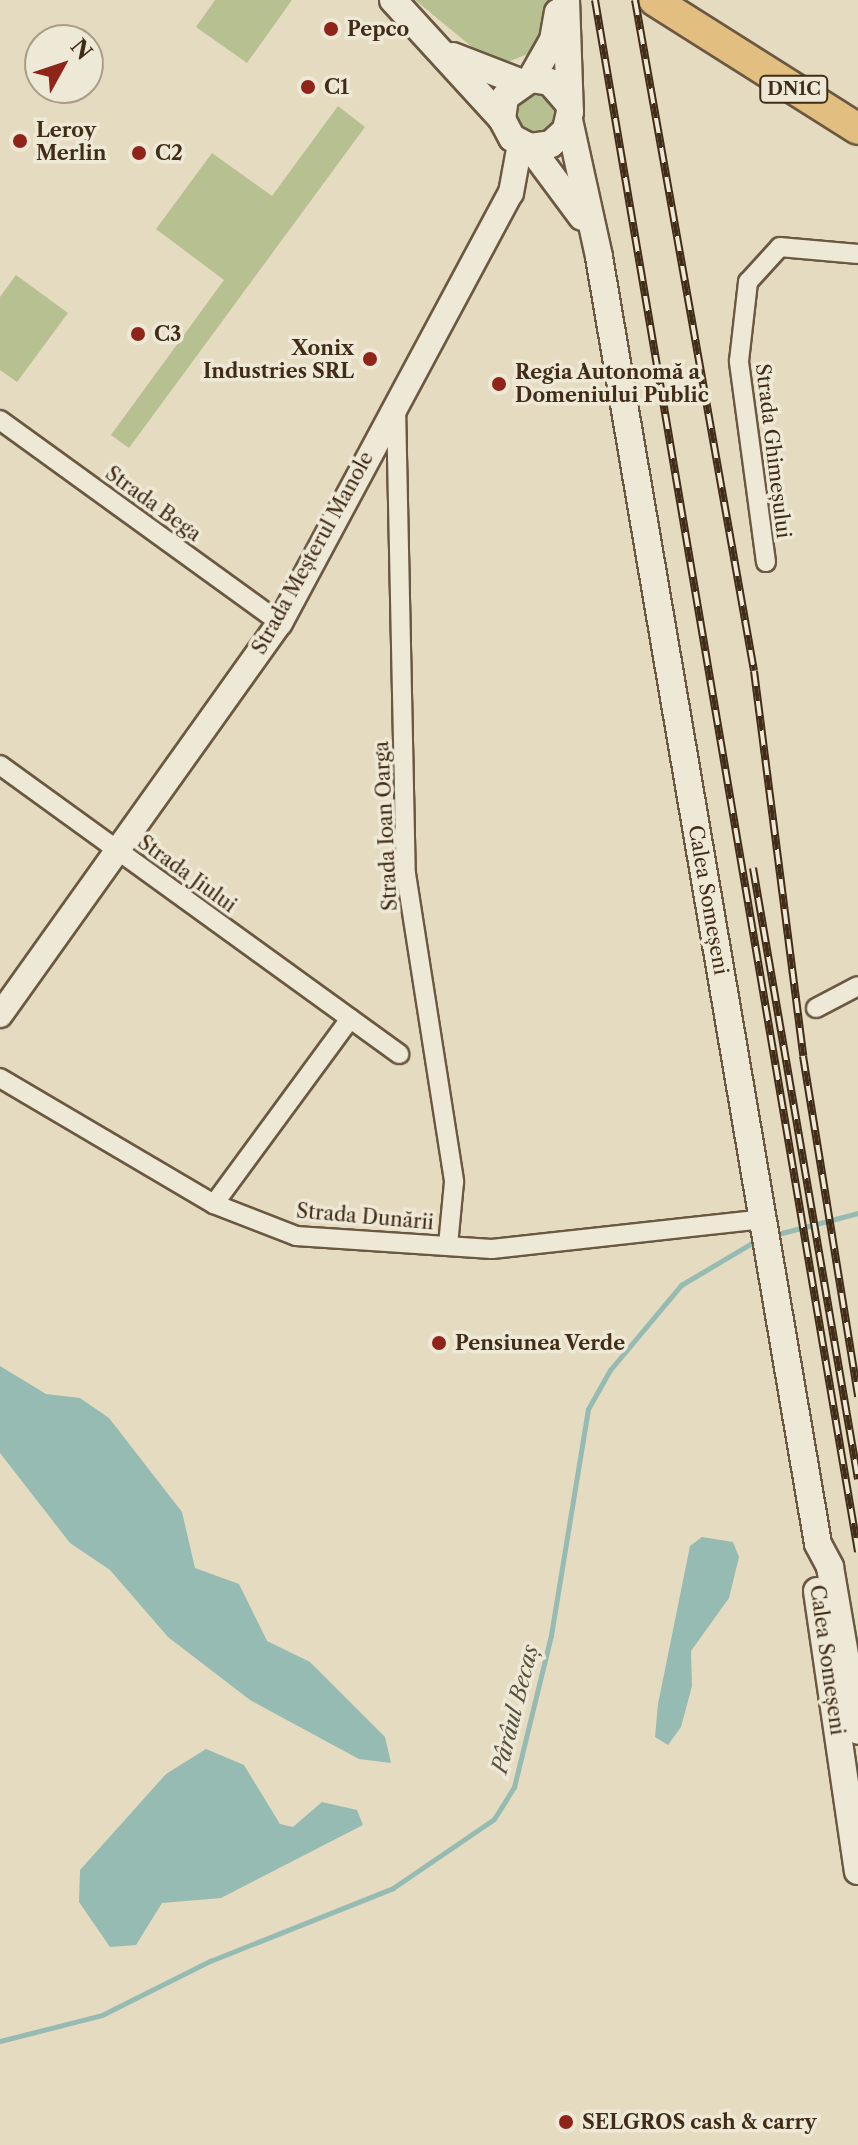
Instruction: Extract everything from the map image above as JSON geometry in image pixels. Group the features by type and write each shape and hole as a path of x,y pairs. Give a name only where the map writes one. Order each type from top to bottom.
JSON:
{"main road":[{"path":"393,0 444,52 525,145 559,138 569,112 559,87 526,80 444,52"},
{"path":"502,119 505,97 526,80 555,35 559,0"},
{"name":"Calea Someșeni","path":"566,0 569,112 599,257 771,1256 818,1544 821,1622 858,1871"},
{"name":"DN1C","path":"654,0 858,129"},
{"name":"Calea Someșeni","path":"525,145 568,191 599,257"},
{"name":"Calea Someșeni","path":"818,1544 830,1567 858,1731"}],"street":[{"name":"Strada Meșterul Manole","path":"0,1015 121,853 280,623 395,400 511,193 525,145"},
{"name":"Strada Ghimeșului","path":"766,562 739,361 748,282 780,247 858,254"},
{"name":"Strada Ioan Oarga","path":"395,400 406,874 454,1182 448,1246"},
{"name":"Strada Bega","path":"0,420 280,623"},
{"name":"Strada Jiului","path":"0,765 399,1054"},
{"path":"816,1008 858,986"},
{"path":"214,1204 350,1019"},
{"name":"Strada Dunării","path":"0,1078 214,1204 296,1236 492,1249 765,1221"}],"green space":[{"path":"215,0 292,0 247,63 196,27"},
{"path":"415,0 551,0 551,9 541,49 505,63 483,56"},
{"path":"530,85 561,100 555,134 520,136 510,102"},
{"path":"338,106 365,127 129,448 111,435 224,280 156,229 212,153 272,196"},
{"path":"16,275 68,313 17,382 0,370 0,297"}],"water":[{"path":"0,1366 46,1394 80,1398 109,1418 182,1512 195,1568 239,1584 267,1641 310,1662 385,1737 391,1763 359,1759 250,1700 168,1637 110,1570 70,1543 0,1453"},
{"path":"702,1537 733,1542 739,1557 729,1598 691,1651 692,1686 681,1727 668,1745 655,1737 658,1704 690,1546"},
{"path":"206,1749 244,1765 280,1824 293,1827 322,1802 357,1810 363,1825 221,1898 162,1903 136,1945 110,1947 79,1902 80,1870 166,1774"}],"waterway":[{"name":"Pârâul Becaș","path":"774,1235 858,1213"},
{"name":"Pârâul Becaș","path":"0,2041 102,2015 210,1961 393,1888 494,1819 514,1787 551,1635 588,1409 610,1370 681,1285 757,1240"}],"railway":[{"path":"595,0 858,1552"},
{"path":"635,0 754,671 803,1056 858,1397"},
{"path":"753,868 858,1479"}],"place":[{"name":"Pepco","path":"331,29"},
{"name":"C1","path":"308,87"},
{"name":"Leroy Merlin","path":"20,141"},
{"name":"C2","path":"139,153"},
{"name":"C3","path":"138,334"},
{"name":"Xonix Industries SRL","path":"370,359"},
{"name":"Regia Autonomă a Domeniului Public","path":"499,384"},
{"name":"Pensiunea Verde","path":"439,1343"},
{"name":"SELGROS cash & carry","path":"566,2122"}]}
